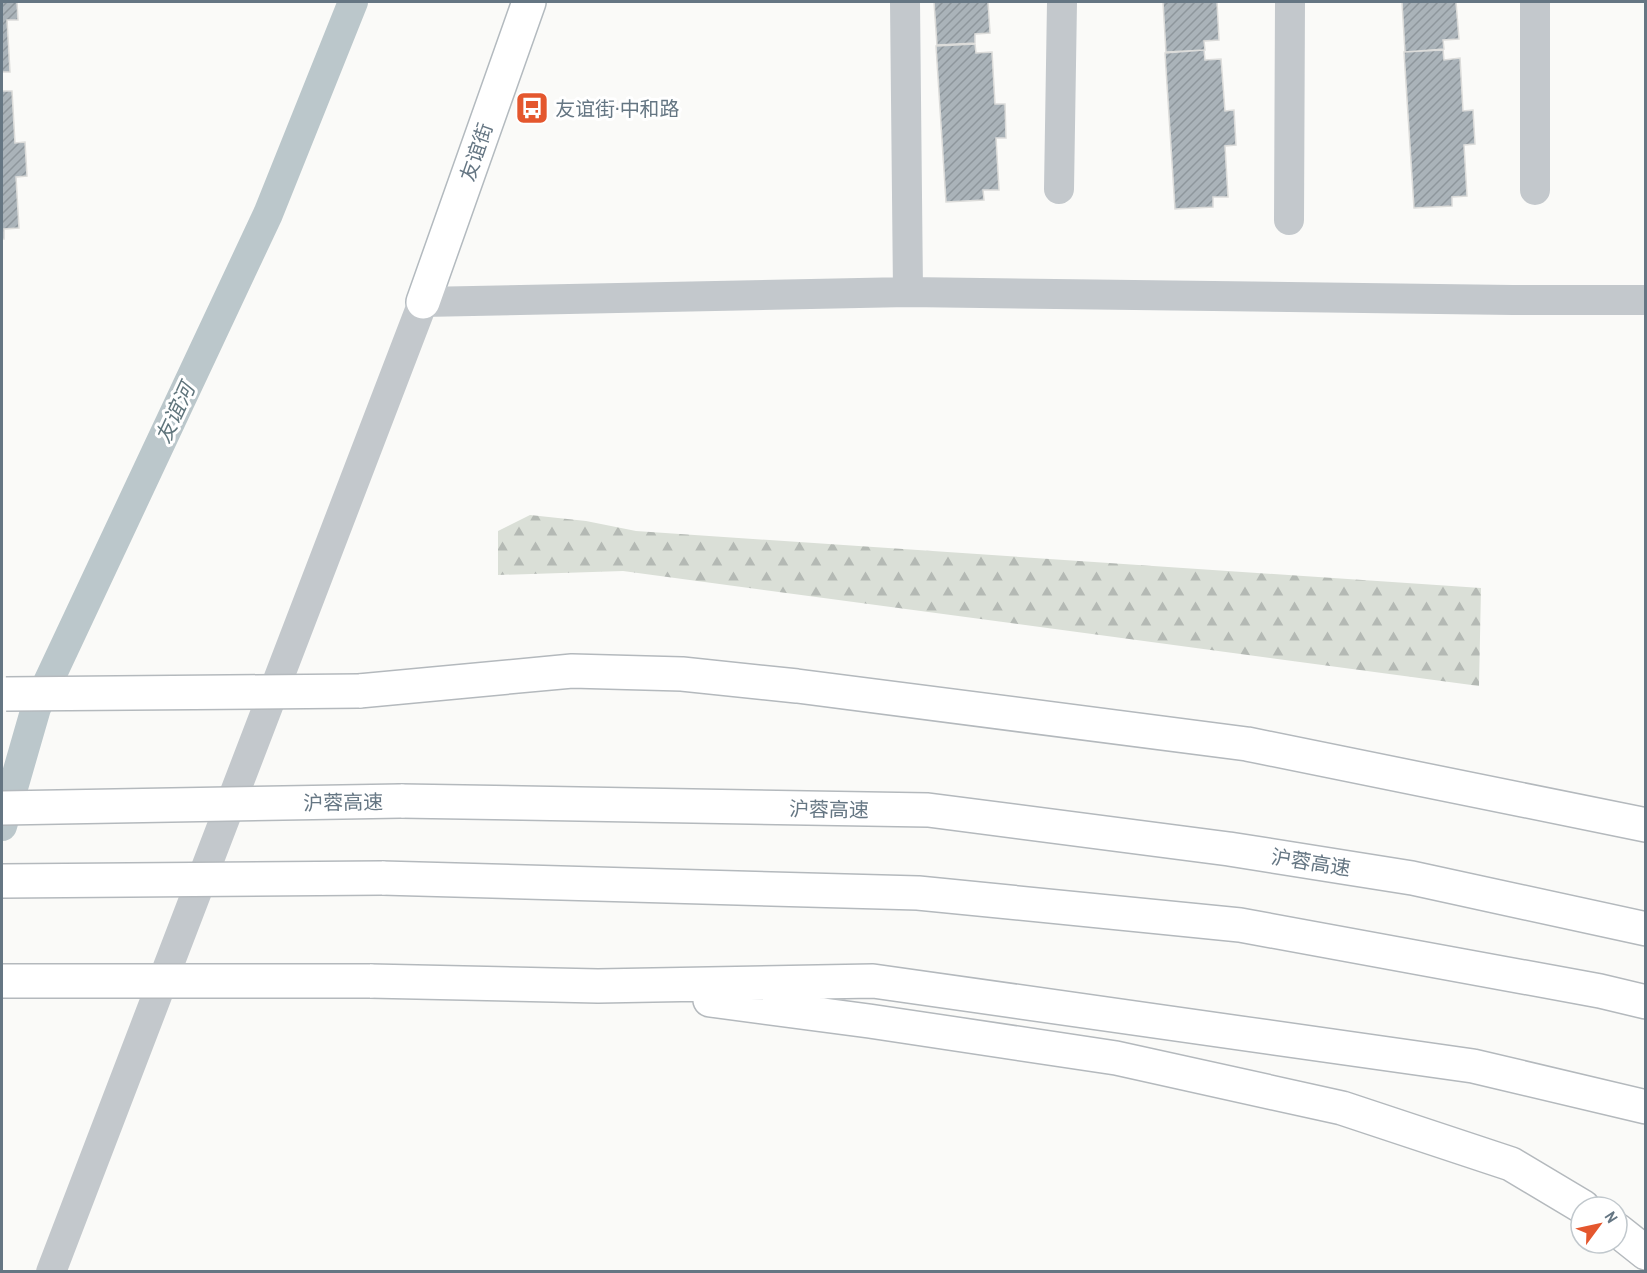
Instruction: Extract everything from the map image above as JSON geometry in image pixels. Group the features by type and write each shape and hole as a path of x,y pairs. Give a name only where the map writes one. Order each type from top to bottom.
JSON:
{"main road":[{"name":"友谊街","path":"423,302 529,2"},
{"path":"4,694 359,691 572,670 682,674 797,686 1247,744 1640,823"},
{"name":"沪蓉高速","path":"2,808 400,801 928,810 1229,849 1412,878 1646,928"},
{"path":"2,881 382,878 918,893 1240,925 1600,991 1646,1002"},
{"path":"2,981 370,981 598,986 873,981 1473,1066 1646,1107"},
{"path":"598,986 869,1021 1116,1058 1342,1108 1511,1164 1569,1199"},
{"path":"1629,1240 1646,1253"}],"street":[{"path":"905,2 908,292"},
{"path":"1059,189 1062,2"},
{"path":"1289,220 1290,2"},
{"path":"1535,2 1535,190"},
{"path":"51,1272 423,302 908,292 1646,300"}],"green space":[{"path":"530,515 586,521 636,531 1481,588 1479,686 623,571 498,575 498,531"}],"building":[{"path":"2,2 17,2 18,20 7,20 10,72 2,72"},
{"path":"934,2 988,2 990,33 975,34 975,43 937,45"},
{"path":"1163,2 1217,2 1219,40 1204,41 1205,50 1166,52"},
{"path":"1402,2 1456,2 1459,39 1443,40 1444,49 1405,52"},
{"path":"975,44 976,53 992,52 995,104 1005,104 1006,138 996,138 999,190 983,190 984,200 946,202 936,46"},
{"path":"1204,50 1205,60 1221,59 1225,111 1234,110 1236,145 1225,146 1228,197 1213,197 1213,207 1175,209 1165,53"},
{"path":"1443,50 1444,60 1460,58 1463,111 1473,110 1475,144 1464,145 1467,196 1452,197 1452,206 1414,208 1404,52"},
{"path":"2,91 12,91 15,143 25,142 27,176 16,177 19,228 4,229 4,239 2,239"}],"waterway":[{"name":"友谊河","path":"2,826 36,708 268,214 353,2"}],"place":[{"name":"友谊街·中和路","path":"532,108"}]}
